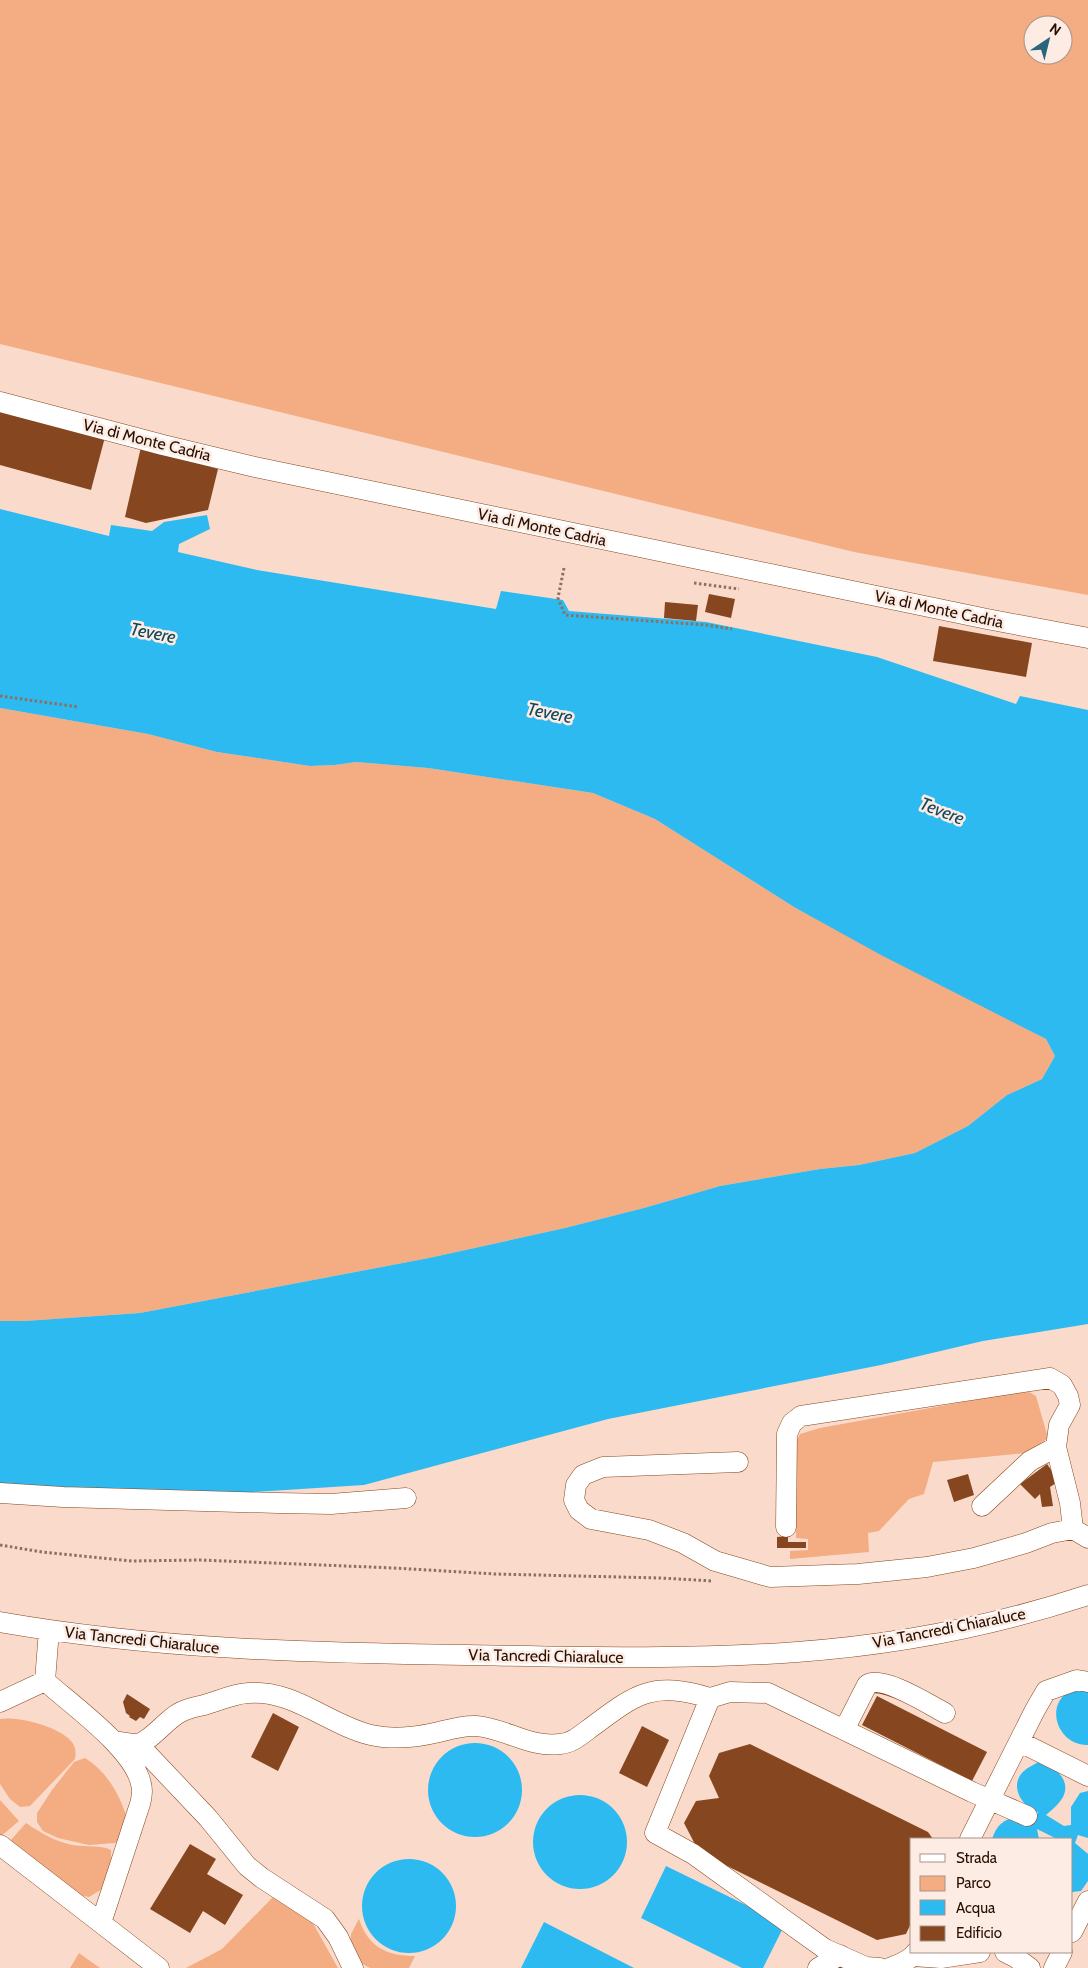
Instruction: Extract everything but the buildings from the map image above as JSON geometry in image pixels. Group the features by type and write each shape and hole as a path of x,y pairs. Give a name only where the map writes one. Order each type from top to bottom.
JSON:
{"street":[{"name":"Via di Monte Cadria","path":"0,402 163,445 298,476 1088,638"},
{"path":"738,1462 603,1467 583,1475 576,1485 574,1500 579,1510 591,1519 649,1530 684,1543 715,1561 770,1578 858,1574 926,1567 974,1558 1026,1543 1052,1533 1080,1534 1056,1447 1060,1425 1070,1404 1068,1396 1062,1385 1050,1378 801,1416 792,1423 787,1434 786,1527"},
{"path":"982,1506 1030,1461 1056,1447"},
{"path":"0,1493 64,1497 295,1504 331,1504 406,1498"},
{"name":"Via Tancredi Chiaraluce","path":"0,1622 139,1641 258,1650 591,1657 705,1656 800,1652 899,1640 997,1621 1088,1595"},
{"path":"45,1681 49,1630"},
{"path":"971,1838 1035,1710 1046,1692 1077,1680 1088,1682"},
{"path":"0,1702 45,1681"},
{"path":"45,1681 114,1741 129,1760 139,1778 142,1797 130,1839 101,1923"},
{"path":"844,1730 867,1685 872,1682 880,1682 892,1686 945,1713"},
{"path":"138,1744 155,1733 174,1715 186,1709 246,1693 262,1693 285,1698 352,1729 373,1736 409,1737 476,1726 493,1729 528,1742 549,1744 560,1744 577,1738 622,1705 650,1691 674,1690 710,1698 730,1692 768,1693 1027,1816"},
{"path":"710,1698 654,1833 693,1854 825,1949 866,1967 880,1968"},
{"path":"114,1741 138,1744 208,1818 247,1866 325,1919 338,1937 353,1968"},
{"path":"1020,1742 1088,1776"},
{"path":"0,1845 159,1968"},
{"path":"890,1968 914,1954 941,1958 974,1953"},
{"path":"1007,1953 1030,1968"},
{"path":"1054,1968 1062,1953"},
{"path":"818,1968 840,1956"}],"path":[{"path":"564,568 558,598 565,615 706,625 732,629"},
{"path":"694,583 739,589"},
{"path":"0,696 79,707"},
{"path":"0,1545 42,1552 132,1560 200,1560 495,1574 651,1577 720,1581"}],"green space":[{"path":"0,0 1088,0 1088,595 854,552 0,344"},
{"path":"0,708 148,734 217,752 310,766 356,762 428,768 593,793 655,819 794,907 1046,1039 1055,1056 1042,1079 1007,1095 968,1126 915,1153 859,1165 820,1169 720,1186 565,1228 429,1258 140,1313 0,1321"},
{"path":"1029,1392 1036,1396 1048,1438 1027,1453 933,1462 924,1494 909,1499 879,1531 868,1533 869,1552 790,1559 790,1551 808,1550 808,1539 796,1538 797,1440 800,1434 820,1428 1007,1394"},
{"path":"0,1719 17,1719 48,1727 65,1736 75,1747 75,1759 30,1806 20,1807 10,1799 0,1784"},
{"path":"85,1758 94,1764 109,1781 125,1812 130,1833 115,1843 89,1845 58,1838 43,1831 37,1822 37,1813 52,1790 74,1762"},
{"path":"0,1800 19,1821 0,1837"},
{"path":"26,1823 48,1836 65,1843 77,1846 103,1847 111,1850 111,1861 104,1888 89,1897 79,1895 10,1841"},
{"path":"274,1896 310,1918 338,1968 186,1968 222,1949"},
{"path":"359,1919 368,1937 380,1948 387,1952 415,1956 409,1968 370,1968 361,1963 350,1945 351,1934"},
{"path":"79,1953 100,1968 70,1968"}],"water":[{"name":"Tevere","path":"0,509 109,536 111,525 152,531 164,522 207,515 210,529 179,544 178,552 257,570 496,609 501,591 563,600 569,611 706,622 877,657 1016,704 1020,696 1088,710 1088,1324 983,1341 881,1365 608,1419 364,1485 221,1494 110,1496 0,1484 0,1321 140,1313 429,1258 565,1228 720,1186 820,1169 859,1165 915,1153 968,1126 1007,1095 1042,1079 1055,1056 1046,1039 881,955 794,907 655,819 593,793 428,768 356,762 310,766 217,752 148,734 0,708"},
{"path":"1088,1688 1088,1745 1068,1739 1058,1723 1056,1713 1058,1704 1063,1696 1072,1690"},
{"path":"475,1743 493,1746 508,1757 519,1772 522,1790 519,1808 508,1823 493,1834 475,1837 457,1834 442,1823 431,1808 428,1790 431,1772 442,1757 457,1746"},
{"path":"1038,1762 1050,1766 1060,1774 1065,1784 1063,1797 1046,1815 1064,1826 1071,1825 1071,1807 1080,1793 1088,1791 1088,1838 1078,1835 1075,1843 1088,1854 1088,1881 1081,1891 1073,1892 1073,1838 1055,1838 1037,1829 1039,1838 992,1838 999,1826 1008,1820 1019,1819 1032,1825 1038,1812 1024,1802 1020,1797 1017,1786 1021,1774"},
{"path":"580,1795 598,1798 613,1809 624,1824 627,1842 624,1860 613,1875 598,1886 580,1889 562,1886 547,1875 536,1860 533,1842 536,1824 547,1809 562,1798"},
{"path":"409,1859 427,1862 442,1873 453,1888 456,1906 453,1924 442,1939 427,1950 409,1953 391,1950 376,1939 365,1924 362,1906 365,1888 376,1873 391,1862"},
{"path":"666,1866 785,1924 763,1968 742,1968 641,1918"},
{"path":"544,1922 634,1968 521,1968"}]}
